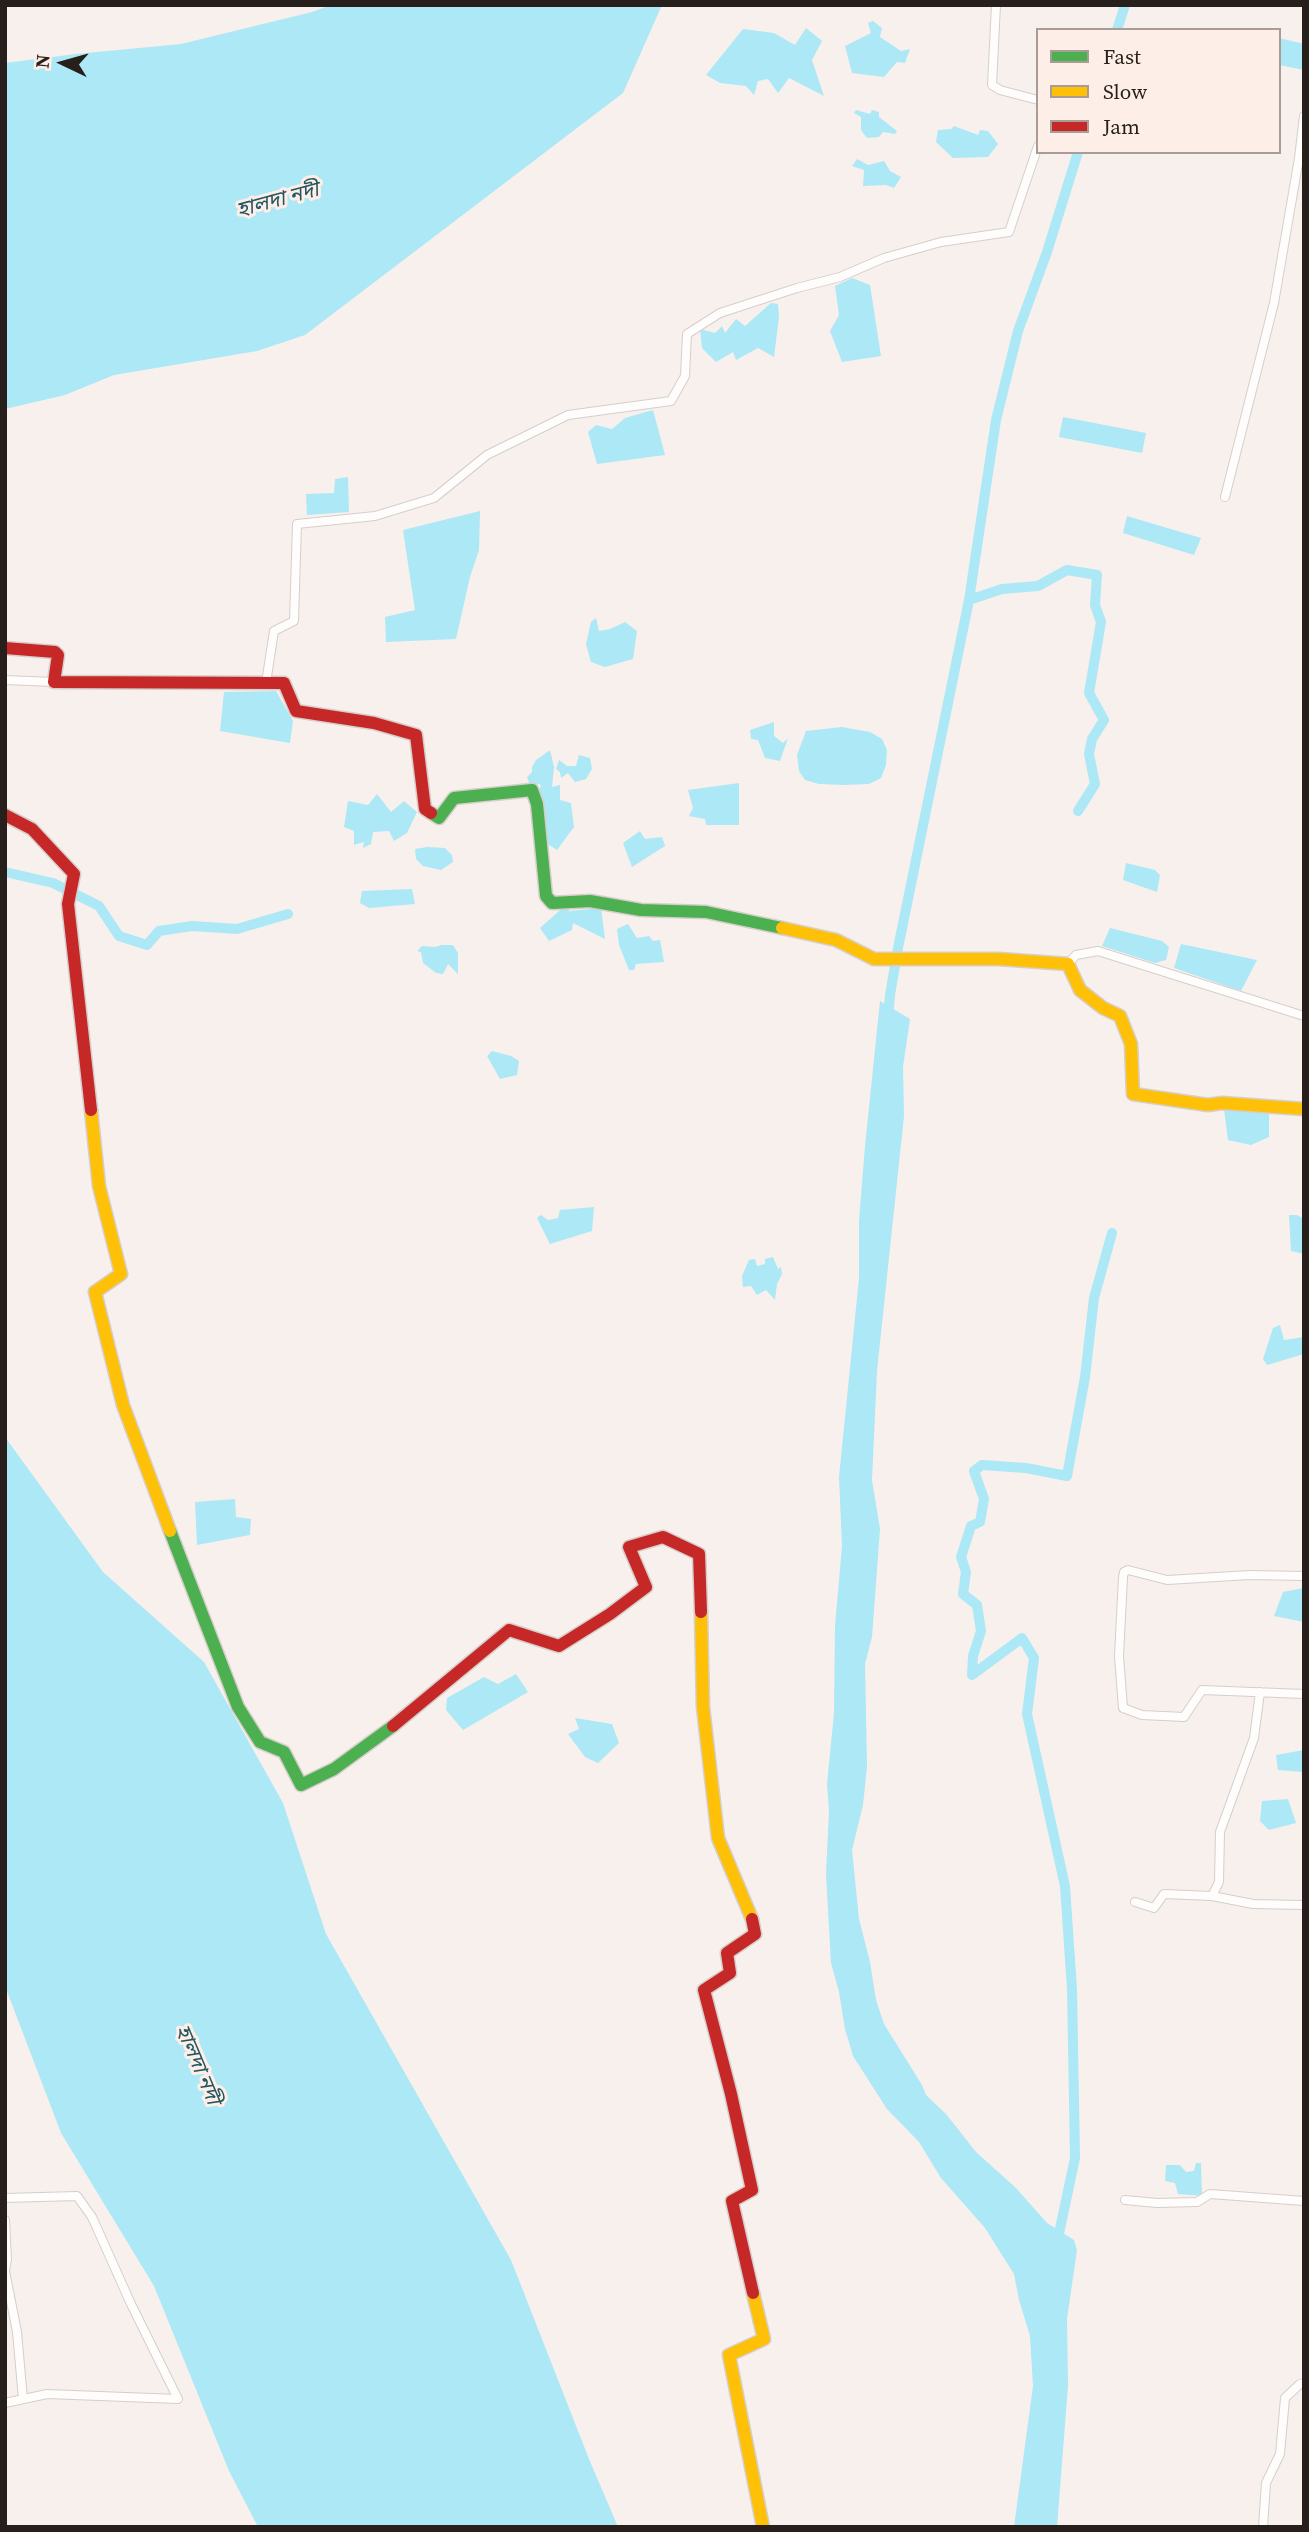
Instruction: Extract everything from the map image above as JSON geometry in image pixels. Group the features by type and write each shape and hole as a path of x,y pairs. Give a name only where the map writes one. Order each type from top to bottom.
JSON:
{"street":[{"path":"996,5 992,85 1000,90 1036,99"},
{"path":"1225,497 1274,303 1304,116"},
{"path":"266,683 274,631 294,621 297,524 375,516 434,498 487,455 568,415 671,401 685,376 687,334 720,313 839,277 884,258 941,242 1009,232 1036,152"},
{"path":"5,648 55,652 58,655 54,682"},
{"path":"5,680 284,683 296,712 374,723 416,735 425,809 439,818 454,798 532,790 537,804 546,896 552,903 590,901 641,910 706,912 836,940 874,959 999,959 1068,964"},
{"path":"5,815 32,829 74,874 68,904 99,1186 121,1274 95,1292 123,1405 188,1583 238,1707 260,1742 284,1752 301,1785 334,1769 407,1715 509,1630 558,1646 610,1614 646,1587 629,1547 663,1537 699,1555 703,1707 718,1838 752,1919 755,1934 727,1953 730,1973 704,1990 732,2094 752,2190 732,2201 764,2339 729,2355 763,2527"},
{"path":"1068,964 1076,955 1098,951 1304,1016"},
{"path":"1068,964 1080,990 1102,1008 1120,1016 1130,1044 1133,1094 1208,1105 1222,1103 1304,1109"},
{"path":"1304,1576 1250,1575 1167,1580 1128,1570 1124,1572 1119,1656 1123,1707 1142,1715 1184,1717 1202,1690 1304,1693"},
{"path":"1212,1896 1219,1882 1220,1832 1254,1738 1260,1692"},
{"path":"1135,1902 1154,1908 1164,1894 1212,1896 1254,1905 1304,1905"},
{"path":"1125,2200 1157,2203 1197,2202 1210,2194 1304,2201"},
{"path":"5,2198 77,2196 92,2217 178,2399 47,2394 5,2403"},
{"path":"5,2220 8,2260 5,2270 17,2332 23,2399"},
{"path":"1263,2527 1266,2483 1280,2454 1285,2398 1304,2383"}],"water":[{"name":"হালদা নদী","path":"331,5 662,5 623,93 305,335 257,351 114,375 65,395 5,409 5,63 181,44"},
{"path":"873,21 882,28 880,37 901,51 910,49 905,63 897,62 884,77 852,73 845,46 871,33 868,23"},
{"path":"806,28 822,41 812,60 824,96 789,78 778,93 768,79 758,81 754,95 746,86 720,83 706,75 743,29 774,33 795,45"},
{"path":"1281,38 1304,44 1304,70 1281,65"},
{"path":"856,110 870,114 872,110 879,112 879,117 897,131 895,134 883,132 879,137 867,138 861,130 861,117 854,113"},
{"path":"954,126 978,135 980,130 988,131 998,144 988,157 953,158 936,142 938,130 951,129"},
{"path":"857,159 868,165 884,161 890,171 901,177 894,188 886,185 863,186 864,170 852,166"},
{"path":"852,278 870,285 881,356 842,362 830,331 839,315 835,286"},
{"path":"771,303 778,304 779,317 774,357 758,348 736,360 733,352 716,362 702,348 700,329 715,333 722,326 725,333 736,319 745,326"},
{"path":"653,410 665,455 597,464 588,432 596,425 612,429 625,418"},
{"path":"1063,417 1146,433 1142,453 1059,437"},
{"path":"348,477 349,512 307,515 306,494 334,493 335,479"},
{"path":"480,511 479,550 456,639 386,642 385,617 415,610 403,530"},
{"path":"1127,516 1201,538 1194,555 1123,533"},
{"path":"596,618 599,631 625,622 637,631 633,659 605,667 591,662 586,644 591,622"},
{"path":"276,691 293,721 290,743 220,731 224,692"},
{"path":"774,722 774,736 783,743 788,738 780,761 765,758 758,740 751,739 750,730"},
{"path":"842,727 870,732 882,739 887,750 886,765 881,778 869,784 844,785 819,784 805,780 799,771 797,755 806,731"},
{"path":"550,750 554,767 552,787 560,785 560,800 571,803 574,827 557,850 543,841 536,790 541,787 540,784 530,785 527,777 536,760"},
{"path":"579,755 590,758 592,769 586,779 575,782 568,773 561,778 556,769 559,760 567,766 576,766"},
{"path":"739,783 739,825 706,825 705,819 689,816 693,808 688,790"},
{"path":"377,794 391,812 404,801 417,812 407,833 394,841 389,831 373,832 371,844 363,848 364,842 354,845 354,831 344,827 348,801 368,805"},
{"path":"640,831 645,839 662,837 665,846 632,867 623,843"},
{"path":"445,848 452,855 453,862 441,870 423,866 416,859 415,849"},
{"path":"1126,863 1155,870 1160,875 1157,892 1123,880"},
{"path":"412,889 415,904 369,908 360,903 362,891"},
{"path":"567,904 569,911 601,908 605,939 573,923 572,930 549,941 540,928"},
{"path":"628,924 637,938 649,936 653,941 660,940 664,962 636,964 634,970 629,970 619,945 617,929"},
{"path":"1110,928 1162,941 1169,947 1166,960 1155,963 1102,946"},
{"path":"1181,944 1257,960 1241,991 1174,968"},
{"path":"453,945 458,953 458,974 448,964 443,974 436,973 423,963 421,952 417,951 422,946"},
{"path":"880,1001 910,1019 903,1067 904,1116 877,1371 872,1480 880,1529 872,1637 865,1664 867,1767 863,1805 852,1850 859,1919 876,2000 884,2024 926,2095 946,2114 976,2152 1016,2188 1047,2223 1074,2240 1077,2250 1067,2319 1068,2386 1057,2527 1014,2527 1033,2386 1030,2336 1014,2274 985,2228 941,2178 919,2142 887,2109 853,2056 831,1963 826,1874 829,1811 827,1784 834,1713 835,1626 842,1546 839,1477 859,1278 859,1221"},
{"path":"492,1051 519,1061 517,1075 500,1079 487,1056"},
{"path":"1236,1105 1269,1114 1269,1137 1251,1145 1228,1140 1224,1109"},
{"path":"594,1207 592,1231 550,1244 537,1218 541,1215 548,1220 558,1218 560,1210"},
{"path":"1289,1215 1304,1219 1304,1254 1291,1251"},
{"path":"773,1257 778,1269 781,1267 782,1274 777,1284 775,1300 766,1290 757,1295 751,1286 743,1287 742,1276 749,1260 755,1259 757,1266 765,1264 765,1259"},
{"path":"1280,1325 1284,1340 1304,1337 1304,1354 1267,1365 1263,1359 1273,1328"},
{"name":"হালদা নদী","path":"5,1437 103,1572 204,1662 283,1803 326,1934 511,2260 618,2527 258,2527 229,2471 154,2286 61,2133 5,1986"},
{"path":"235,1499 236,1517 251,1519 250,1535 197,1545 195,1502"},
{"path":"1304,1588 1304,1622 1274,1616 1283,1592"},
{"path":"516,1674 528,1692 463,1730 446,1710 447,1698 484,1677 498,1684"},
{"path":"575,1718 612,1724 619,1743 598,1763 585,1757 568,1734 579,1729"},
{"path":"1304,1750 1304,1772 1278,1770 1276,1755"},
{"path":"1288,1799 1296,1823 1269,1830 1260,1821 1262,1801"},
{"path":"1196,2163 1201,2163 1202,2196 1178,2194 1175,2183 1165,2181 1166,2165 1180,2165 1186,2172 1194,2171"}],"waterway":[{"path":"1118,28 1125,5"},
{"path":"888,1019 898,948 969,600 996,420 1018,331 1047,252 1077,154"},
{"path":"969,600 1002,589 1038,586 1067,570 1097,575 1095,605 1101,622 1089,693 1104,720 1092,739 1089,754 1095,784 1078,811"},
{"path":"5,872 53,883 99,906 119,936 147,945 159,931 192,926 237,929 288,914"},
{"path":"1057,2243 1075,2158 1072,1989 1065,1886 1027,1714 1034,1658 1022,1638 972,1675 973,1656 981,1631 977,1605 963,1594 966,1572 961,1557 971,1526 980,1522 984,1499 974,1471 982,1465 1026,1468 1067,1476 1085,1377 1094,1298 1112,1233"}],"traffic: fast":[{"path":"431,813 439,818 454,798 532,790 537,804 546,896 552,903 590,901 641,910 706,912 782,928"},
{"path":"170,1531 238,1707 260,1742 284,1752 301,1785 334,1769 393,1726"}],"traffic: slow":[{"path":"782,928 836,940 874,959 999,959 1068,964 1080,990 1103,1008 1120,1016 1131,1044 1133,1094 1208,1105 1222,1103 1304,1109"},
{"path":"91,1110 99,1186 121,1274 95,1292 123,1405 170,1531"},
{"path":"701,1612 703,1707 718,1838 752,1919"},
{"path":"753,2293 764,2339 729,2355 763,2527"}],"traffic: jam":[{"path":"5,648 55,652 58,655 54,682 284,683 296,711 374,723 416,735 425,809 431,813"},
{"path":"5,815 32,829 74,874 68,904 91,1110"},
{"path":"393,1726 509,1630 559,1646 610,1614 646,1587 629,1547 663,1537 699,1554 701,1612"},
{"path":"752,1919 755,1934 727,1953 730,1973 704,1990 752,2190 732,2201 753,2293"}]}
